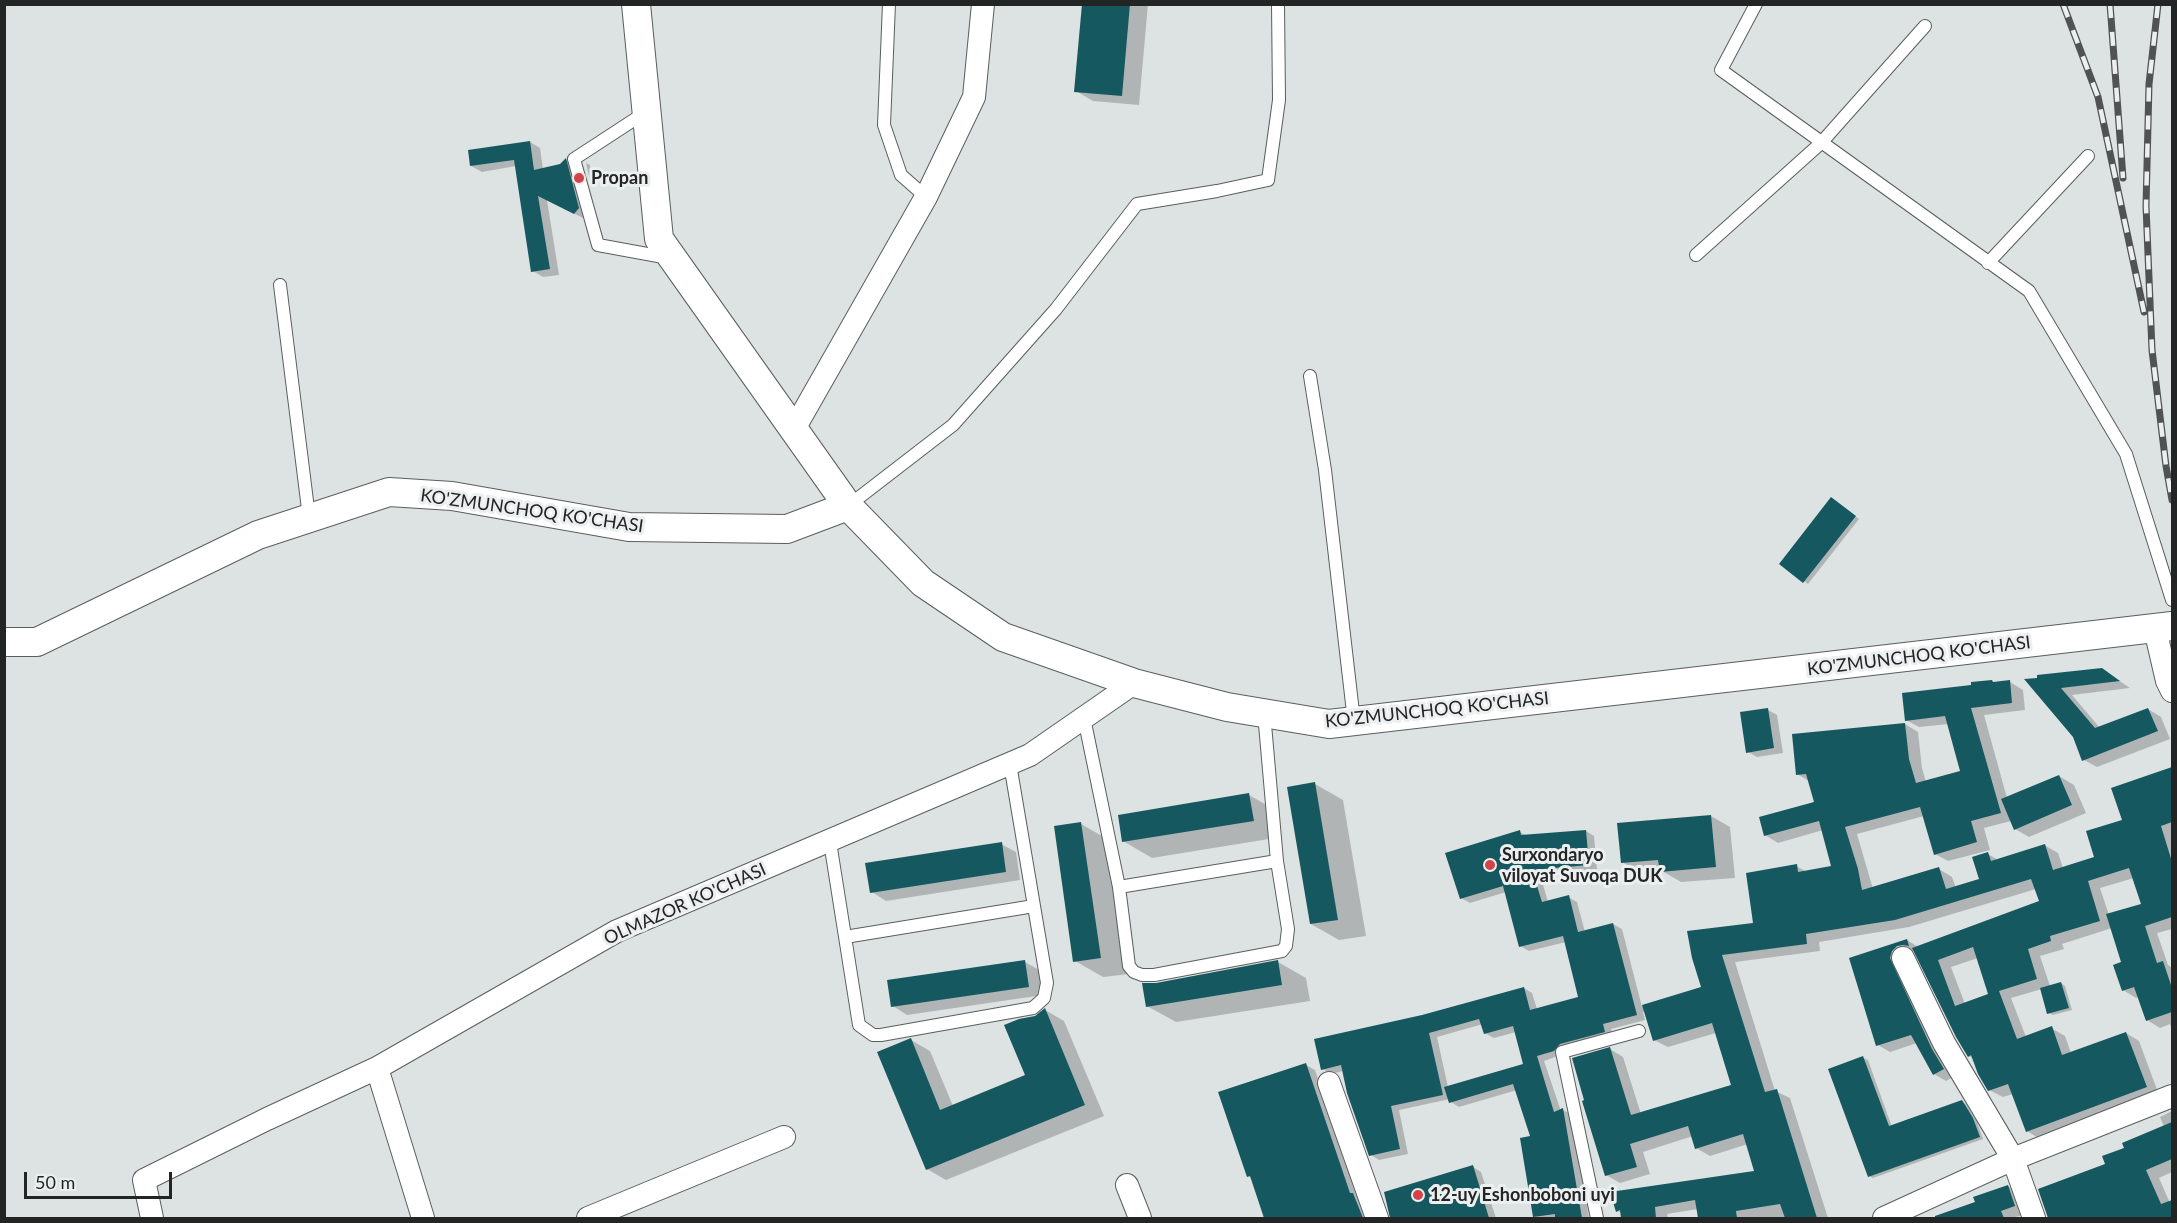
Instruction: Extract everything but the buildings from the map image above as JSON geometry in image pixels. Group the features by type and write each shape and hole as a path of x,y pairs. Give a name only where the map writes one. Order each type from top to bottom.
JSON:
{"street":[{"path":"636,4 659,238 848,506"},
{"path":"794,429 926,197 974,97 982,4"},
{"name":"KO'ZMUNCHOQ KO'CHASI","path":"4,642 37,642 258,535 389,492 452,496 629,527 787,529 848,506 923,583 1003,637 1134,683 1227,706 1329,724 2164,627"},
{"path":"2164,627 2167,681 2172,691"},
{"name":"OLMAZOR KO'CHASI","path":"152,1218 144,1180 377,1068 618,931 1030,756 1134,683"},
{"path":"1903,958 1944,1043 2013,1160 2034,1218"},
{"path":"377,1068 423,1218"},
{"path":"1329,1083 1377,1218"},
{"path":"1884,1218 2013,1160 2172,1096"},
{"path":"588,1218 784,1137"},
{"path":"1127,1185 1140,1218"}],"lane":[{"path":"889,4 884,126 901,175 926,197"},
{"path":"848,506 952,425 1056,309 1137,204 1268,180 1279,100 1278,4"},
{"path":"1756,4 1720,70 2029,291 2126,454 2172,600"},
{"path":"1696,255 1821,142 1925,26"},
{"path":"647,112 574,159 598,245 672,258"},
{"path":"1988,263 2088,156"},
{"path":"280,285 309,517"},
{"path":"1310,376 1325,470 1354,721"},
{"path":"1084,718 1119,887 1129,966 1134,972 1142,975 1154,975 1282,951 1288,940 1277,861 1264,713"},
{"path":"830,842 859,1025 873,1035 881,1035 1033,1008 1044,998 1047,982 1010,764"},
{"path":"1119,887 1277,861"},
{"path":"845,937 1034,906"},
{"path":"1597,1218 1562,1052 1639,1031"}],"railway":[{"path":"2063,4 2098,97 2144,312"},
{"path":"2110,4 2123,178"},
{"path":"2158,4 2149,84 2146,206 2152,350 2172,500"}],"place":[{"name":"Propan","path":"579,178"},
{"name":"Surxondaryo viloyat Suvoqa DUK","path":"1490,865"},
{"name":"12-uy Eshonboboni uyi","path":"1418,1195"}]}
